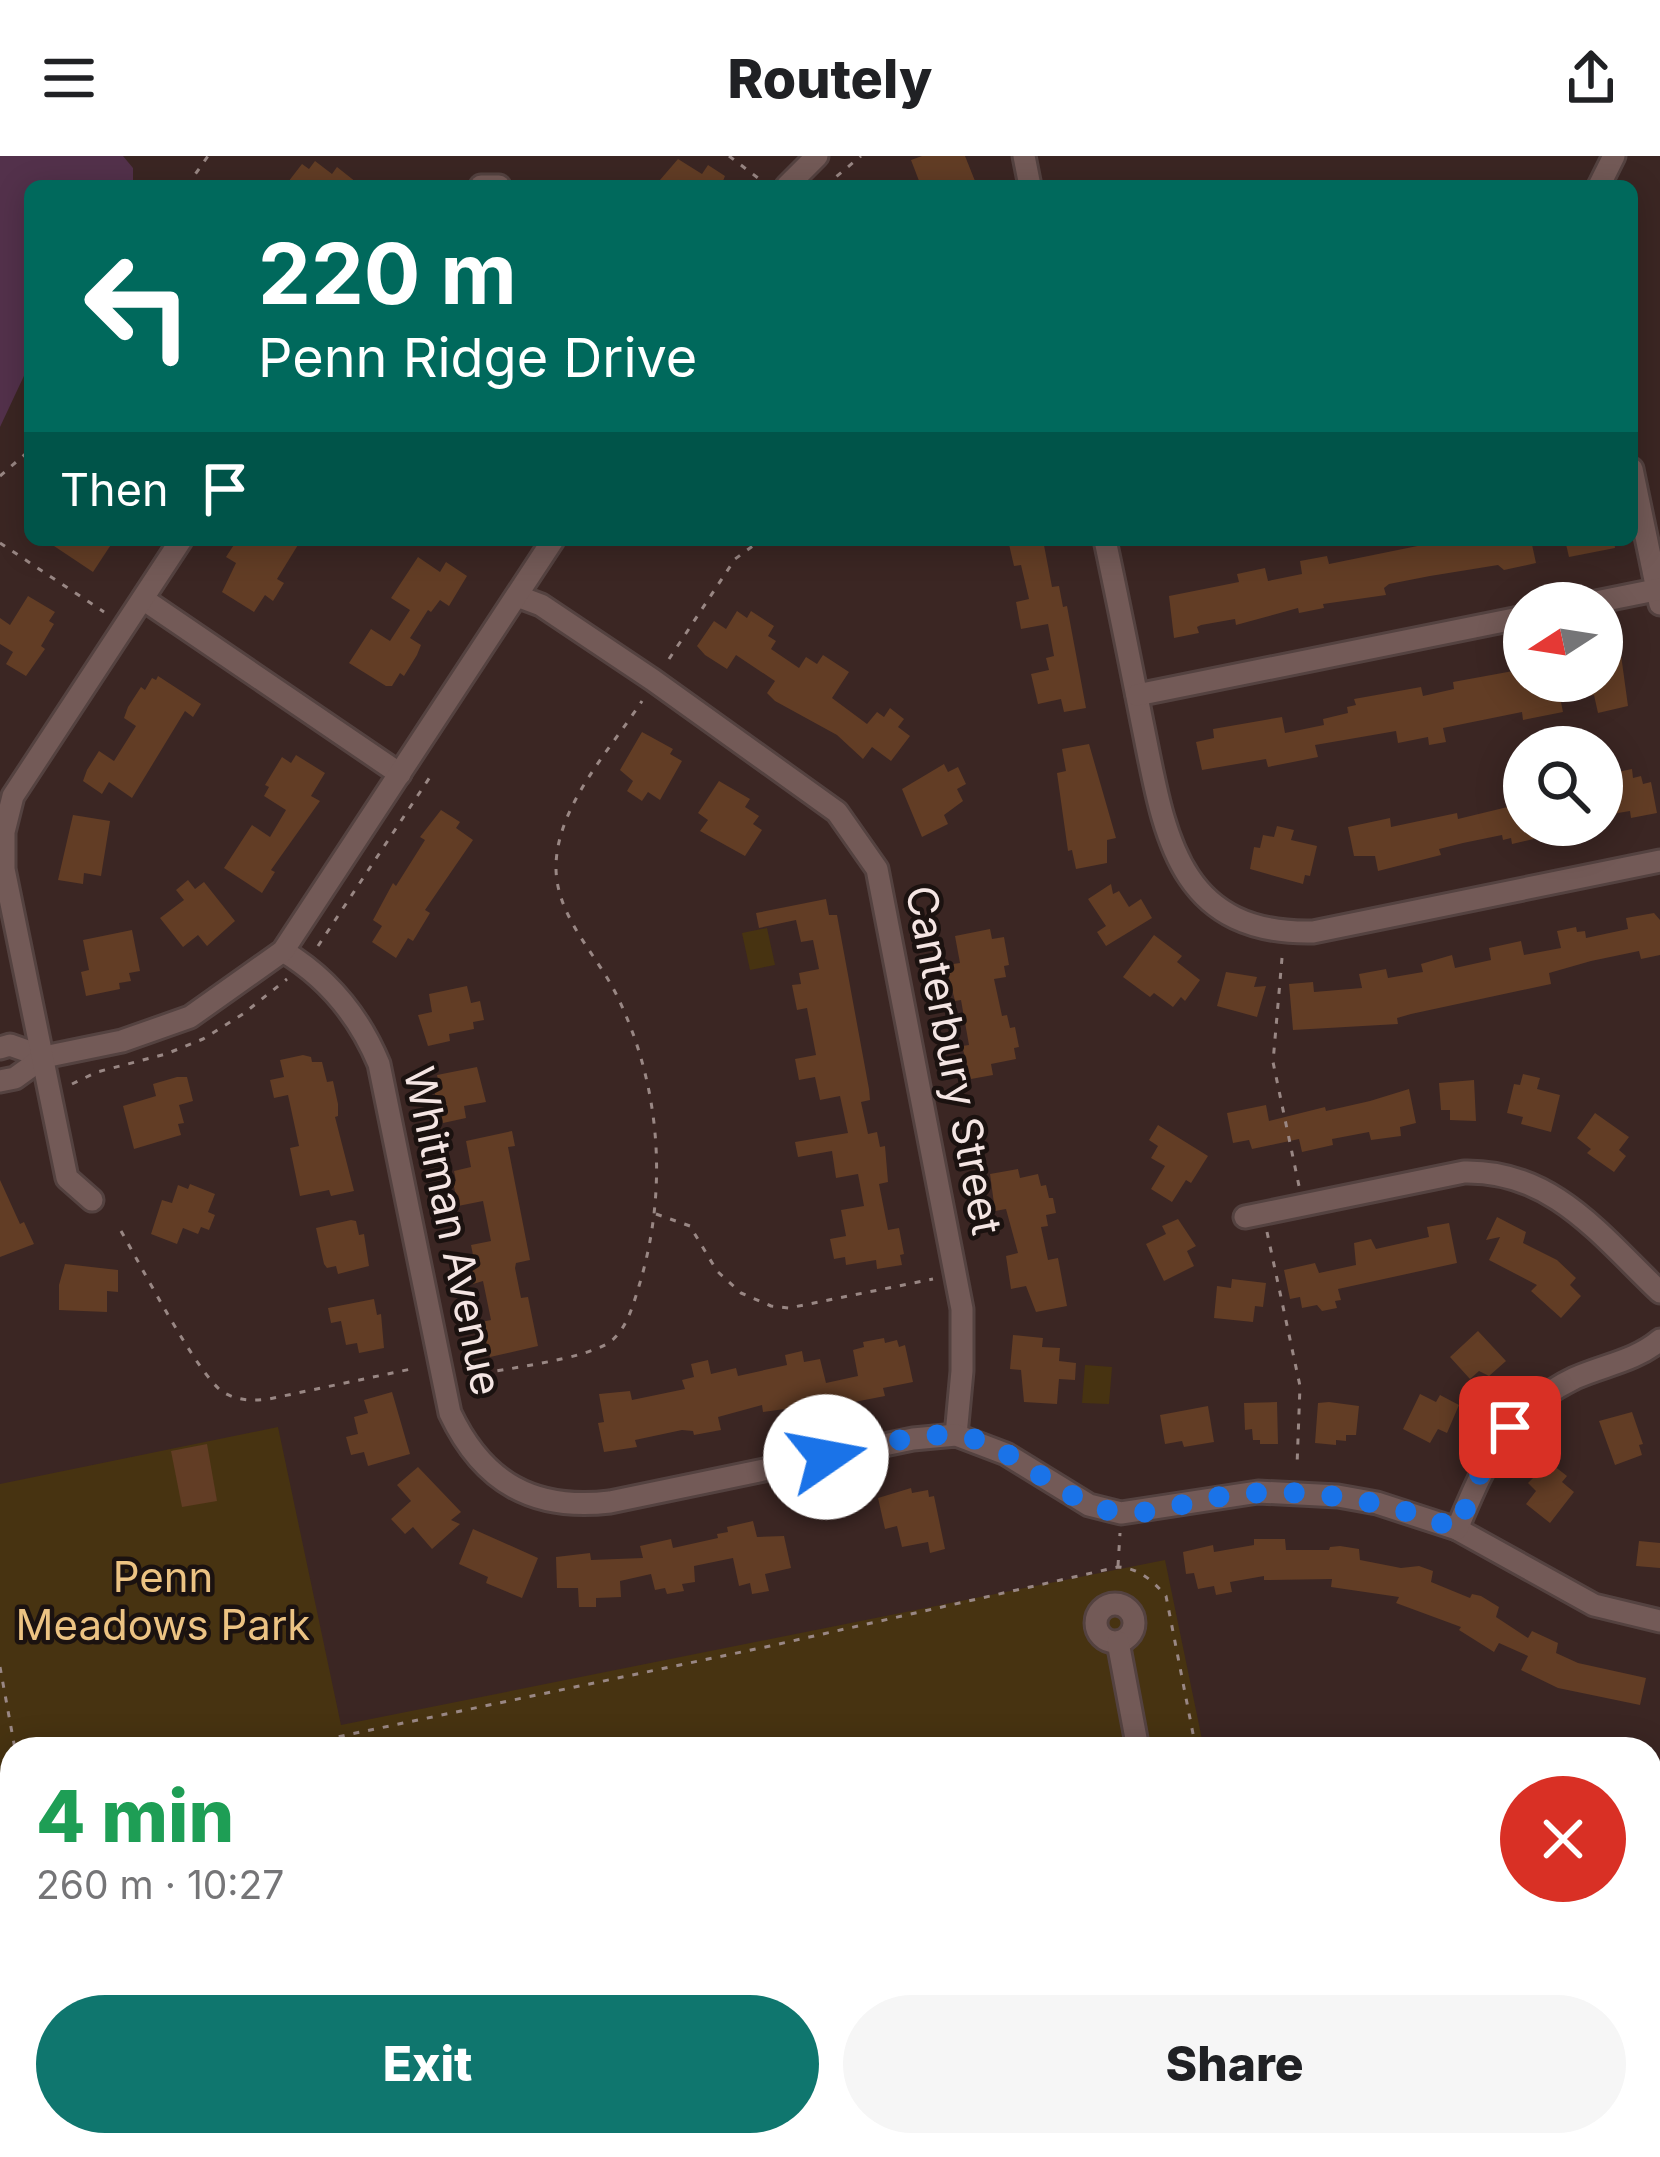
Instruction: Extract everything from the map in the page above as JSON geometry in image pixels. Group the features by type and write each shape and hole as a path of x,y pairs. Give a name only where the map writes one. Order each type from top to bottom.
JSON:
{"street":[{"path":"793,180 818,156"},
{"path":"1623,599 1659,594 1638,497"},
{"path":"92,1201 67,1178 4,869 4,832 13,796 177,546"},
{"path":"0,1081 15,1078 44,1057 122,1041 190,1017 283,951 549,546"},
{"path":"1106,546 1168,839 1179,864 1213,903 1262,928 1313,932 1660,861"},
{"name":"Canterbury Street","path":"517,596 542,605 838,812 877,869 962,1309 956,1435"},
{"path":"143,599 400,774"},
{"path":"1137,695 1503,621"},
{"name":"Whitman Avenue","path":"283,951 339,997 365,1029 379,1064 450,1413 481,1463 520,1492 575,1506 610,1502 913,1439 956,1435 1006,1454 1089,1505 1120,1513 1223,1496 1296,1493 1377,1503 1457,1529 1594,1605 1660,1621"},
{"path":"0,1048 10,1046 44,1057"},
{"path":"1254,1216 1465,1172 1518,1177 1570,1206 1660,1292"},
{"path":"1457,1529 1493,1448 1531,1406 1577,1377 1624,1360 1660,1340"},
{"path":"1118,1642 1136,1737"}],"path":[{"path":"729,156 758,178"},
{"path":"831,180 861,156"},
{"path":"0,476 24,455"},
{"path":"0,543 104,612"},
{"path":"669,659 735,559 753,546"},
{"path":"468,1376 589,1351 614,1340 632,1308 655,1214 657,1149 640,1054 618,997 568,918 556,865 566,818 642,700"},
{"path":"1282,958 1273,1062 1302,1206"},
{"path":"655,1214 690,1226 728,1284 770,1306 789,1308 934,1279"},
{"path":"1254,1216 1300,1386 1297,1466"},
{"path":"121,1231 204,1371 226,1394 250,1401 268,1399 416,1368"},
{"path":"1118,1567 1120,1532"},
{"path":"328,1737 793,1641 1118,1567 1150,1579 1166,1596 1194,1737"},
{"path":"0,1667 13,1737"}],"green space":[{"path":"767,928 775,965 750,970 742,933"},
{"path":"1085,1365 1112,1367 1109,1404 1082,1403"},
{"name":"Penn Meadows Park","path":"278,1427 341,1725 1165,1560 1202,1737 0,1737 0,1484"}],"shaded area":[{"path":"0,156 123,156 133,168 133,180 24,180 24,376 0,427"}],"building":[{"path":"965,156 975,180 919,180 911,160"},
{"path":"678,159 702,174 708,165 725,176 723,180 660,180"},
{"path":"315,161 332,174 337,167 353,180 290,180 302,164 309,169"},
{"path":"54,546 110,546 93,572"},
{"path":"233,546 297,546 277,579 284,583 273,601 265,595 254,612 222,592 236,563 226,557"},
{"path":"1009,546 1044,546 1052,587 1059,586 1063,607 1067,606 1086,708 1064,712 1061,699 1038,704 1031,674 1049,670 1046,658 1054,656 1048,624 1021,629 1016,602 1029,599 1021,565 1014,566"},
{"path":"1418,546 1532,546 1536,563 1389,584 1384,588 1386,595 1323,604 1324,608 1299,613 1298,608 1236,625 1235,619 1201,625 1199,633 1174,638 1169,596 1239,582 1237,574 1265,568 1268,581 1302,574 1300,561 1327,556 1329,564"},
{"path":"1566,546 1615,546 1615,548 1569,557"},
{"path":"418,557 440,572 446,562 467,576 449,606 440,600 428,610 410,638 421,645 417,655 404,676 400,673 392,686 386,686 349,663 371,629 390,641 410,610 391,598"},
{"path":"28,596 55,612 49,621 54,624 41,646 45,649 26,676 6,664 13,652 0,644 0,618 10,625"},
{"path":"737,611 747,618 751,611 774,626 768,636 776,641 771,649 799,668 806,657 817,664 823,655 849,672 832,698 867,724 877,712 884,717 890,708 904,719 898,727 910,736 891,761 872,747 863,759 837,735 775,701 767,693 775,681 736,655 727,669 705,655 697,646 714,621 726,629"},
{"path":"1623,670 1628,706 1598,713 1596,702 1623,702"},
{"path":"1503,673 1503,702 1561,702 1563,712 1523,720 1522,712 1443,728 1446,742 1429,745 1428,737 1398,743 1396,731 1315,745 1318,757 1268,767 1266,759 1202,770 1196,742 1214,738 1213,729 1282,717 1285,733 1324,725 1323,719 1348,713 1347,707 1356,705 1354,699 1421,687 1423,696 1454,689 1453,682"},
{"path":"158,676 201,704 193,717 185,711 132,798 109,782 102,794 83,781 87,770 99,751 114,761 136,726 124,718 128,707 141,687 145,690"},
{"path":"642,732 673,749 670,754 682,761 660,800 648,792 642,801 627,791 633,781 620,770"},
{"path":"1089,744 1116,838 1107,840 1107,863 1076,869 1072,850 1068,851 1057,773 1066,771 1062,749"},
{"path":"296,755 325,773 311,796 320,801 271,870 275,872 262,893 224,868 252,825 270,837 286,810 264,796 269,787 265,785 282,757 291,763"},
{"path":"944,764 948,772 958,767 966,784 957,789 963,801 944,815 948,824 922,837 902,789"},
{"path":"1632,769 1633,778 1641,776 1643,784 1651,782 1657,813 1631,818 1630,811 1623,812 1623,771"},
{"path":"719,781 750,799 745,807 759,816 753,824 762,830 745,856 700,831 708,820 698,813"},
{"path":"1503,808 1503,840 1502,835 1463,843 1439,849 1441,855 1378,871 1375,856 1354,856 1348,827 1390,818 1391,827 1457,813 1458,819"},
{"path":"441,810 460,822 456,828 473,840 425,910 430,913 413,941 408,938 396,958 372,942 382,926 373,920 425,840 420,837"},
{"path":"73,815 110,821 101,876 84,873 83,884 58,880"},
{"path":"1277,826 1294,830 1291,840 1317,846 1310,876 1305,875 1303,884 1250,869 1254,847 1260,848 1263,835 1274,837"},
{"path":"188,880 195,889 204,882 235,921 207,946 198,935 183,947 160,918 184,900 176,890"},
{"path":"1111,884 1113,894 1119,891 1129,907 1141,899 1152,918 1106,946 1097,932 1106,926 1088,899"},
{"path":"826,899 829,915 837,915 869,1089 870,1100 861,1102 868,1134 877,1132 880,1147 885,1146 888,1182 879,1184 888,1230 899,1228 902,1265 877,1269 876,1260 846,1265 845,1257 834,1259 830,1239 846,1236 841,1210 864,1206 858,1174 836,1178 832,1151 798,1157 795,1142 848,1133 840,1096 820,1100 815,1077 799,1080 795,1059 816,1055 807,1008 797,1010 792,985 801,984 799,973 819,969 813,940 801,942 796,920 759,928 756,913"},
{"path":"1654,913 1660,920 1660,955 1641,959 1639,951 1591,961 1549,973 1551,984 1411,1014 1397,1018 1398,1024 1293,1030 1289,984 1313,982 1314,992 1362,988 1359,974 1386,969 1388,978 1423,972 1421,964 1452,955 1455,968 1491,960 1489,948 1521,941 1524,955 1561,948 1557,931 1576,927 1577,932 1585,931 1586,938 1628,929 1626,918"},
{"path":"990,929 992,939 1004,937 1009,965 1004,966 1006,977 994,979 1002,1016 1007,1015 1010,1028 1015,1027 1019,1047 1014,1048 1016,1059 991,1064 993,1075 971,1079 962,1046 969,1045 961,1000 955,1001 946,965 960,963 955,936"},
{"path":"132,930 140,971 129,973 131,981 119,983 120,989 86,996 81,972 89,970 83,940"},
{"path":"1154,935 1182,956 1177,962 1200,980 1185,1001 1181,997 1173,1007 1123,977"},
{"path":"1226,972 1257,977 1254,987 1266,986 1257,1017 1217,1006"},
{"path":"467,986 471,1003 480,1001 484,1020 473,1022 474,1029 449,1034 450,1041 428,1046 418,1015 432,1012 429,994"},
{"path":"303,1055 322,1062 327,1082 333,1081 338,1104 335,1117 354,1191 300,1196 290,1148 299,1146 288,1095 274,1098 270,1080 284,1077 280,1060"},
{"path":"477,1067 486,1102 464,1106 466,1118 443,1123 434,1090 440,1089 437,1075"},
{"path":"1523,1074 1540,1078 1537,1089 1560,1095 1551,1132 1521,1124 1523,1117 1507,1113 1514,1084 1520,1085"},
{"path":"187,1077 193,1101 179,1105 184,1123 178,1124 181,1135 134,1149 123,1106 156,1096 153,1084"},
{"path":"1474,1080 1476,1121 1450,1120 1450,1110 1441,1110 1439,1083"},
{"path":"1409,1089 1416,1123 1400,1127 1401,1136 1371,1140 1369,1132 1332,1139 1333,1145 1302,1152 1299,1139 1252,1149 1249,1140 1233,1143 1227,1113 1266,1105 1269,1121"},
{"path":"1595,1113 1629,1137 1619,1150 1626,1156 1614,1172 1587,1153 1591,1149 1577,1138"},
{"path":"1158,1125 1208,1156 1172,1202 1151,1189 1165,1166 1151,1158 1158,1146 1149,1140"},
{"path":"512,1131 515,1146 508,1147 530,1260 516,1263 515,1268 521,1298 528,1297 538,1346 490,1357 481,1322 491,1320 483,1281 473,1284 467,1257 473,1255 471,1245 491,1241 483,1201 458,1206 454,1171 471,1167 466,1141"},
{"path":"1018,1169 1020,1178 1038,1174 1041,1186 1046,1185 1053,1198 1056,1213 1046,1215 1048,1226 1041,1227 1048,1260 1058,1258 1067,1306 1036,1312 1026,1286 1011,1289 1006,1256 1018,1253 1006,1209 995,1211 990,1174"},
{"path":"0,1180 34,1244 0,1257"},
{"path":"190,1184 215,1194 208,1212 215,1215 209,1230 201,1227 198,1234 183,1228 177,1244 151,1234 162,1200 172,1203 178,1185 188,1189"},
{"path":"1497,1217 1526,1232 1523,1243 1557,1260 1576,1278 1570,1285 1581,1296 1561,1318 1531,1291 1537,1285 1489,1260 1500,1237 1486,1240"},
{"path":"1178,1219 1196,1246 1187,1251 1194,1266 1164,1281 1146,1244 1166,1234 1162,1226"},
{"path":"356,1221 359,1235 364,1234 369,1266 338,1274 336,1266 324,1264 316,1228"},
{"path":"1449,1223 1457,1263 1338,1289 1337,1308 1302,1308 1300,1297 1290,1299 1284,1270 1315,1263 1319,1273 1356,1265 1354,1243 1371,1239 1376,1249 1429,1237 1427,1227"},
{"path":"65,1264 118,1270 118,1292 107,1291 107,1312 59,1310"},
{"path":"1232,1279 1266,1283 1263,1307 1255,1306 1253,1322 1214,1318 1217,1286 1231,1288"},
{"path":"374,1299 377,1315 381,1314 384,1348 359,1353 357,1343 346,1345 341,1321 331,1323 328,1308"},
{"path":"1478,1331 1506,1361 1489,1376 1479,1371 1470,1379 1450,1357"},
{"path":"1013,1335 1043,1338 1042,1347 1060,1348 1059,1361 1076,1363 1075,1380 1059,1379 1057,1404 1024,1402 1021,1370 1010,1369"},
{"path":"884,1338 885,1343 897,1340 899,1347 905,1345 913,1382 883,1388 885,1396 793,1414 792,1408 763,1412 762,1405 718,1417 721,1430 694,1435 682,1430 635,1440 637,1447 604,1452 599,1394 630,1391 632,1400 685,1389 682,1380 694,1377 691,1364 708,1360 711,1374 736,1368 738,1376 787,1365 785,1355 802,1351 804,1362 820,1359 826,1383 858,1376 853,1350 864,1347 863,1342"},
{"path":"392,1392 410,1454 368,1466 364,1452 351,1455 346,1437 358,1434 354,1417 368,1413 364,1400"},
{"path":"1420,1394 1436,1402 1440,1395 1459,1405 1447,1433 1438,1429 1430,1443 1403,1429"},
{"path":"1277,1402 1278,1444 1260,1444 1253,1440 1252,1429 1245,1430 1244,1403"},
{"path":"1318,1403 1359,1406 1356,1435 1336,1440 1336,1445 1315,1443"},
{"path":"1208,1406 1214,1442 1184,1447 1182,1441 1165,1444 1160,1415"},
{"path":"1632,1412 1642,1455 1615,1465 1599,1421"},
{"path":"207,1444 217,1501 182,1507 171,1451"},
{"path":"1549,1462 1567,1476 1562,1482 1574,1492 1550,1523 1526,1504 1536,1491 1528,1483"},
{"path":"418,1467 461,1512 451,1520 460,1524 432,1549 413,1527 405,1534 391,1519 411,1501 397,1485"},
{"path":"911,1488 912,1493 928,1490 929,1497 934,1496 945,1549 930,1553 928,1542 902,1547 897,1526 885,1529 878,1498"},
{"path":"753,1521 757,1537 784,1536 791,1568 765,1574 769,1591 752,1594 750,1583 739,1586 733,1558 694,1566 695,1582 682,1584 684,1591 655,1590 651,1574 620,1581 621,1597 596,1598 596,1607 579,1607 578,1588 557,1588 556,1557 590,1553 591,1560 643,1558 640,1546 671,1539 673,1548 718,1538 717,1534 728,1532 727,1527"},
{"path":"473,1529 538,1558 522,1598 486,1583 488,1577 459,1564"},
{"path":"1254,1539 1285,1539 1286,1550 1359,1549 1360,1560 1433,1571 1431,1582 1470,1598 1481,1596 1499,1607 1496,1617 1528,1638 1532,1631 1558,1643 1556,1653 1578,1663 1646,1678 1640,1705 1558,1688 1521,1670 1528,1656 1499,1643 1494,1652 1461,1627 1396,1603 1399,1597 1331,1587 1332,1579 1264,1580 1264,1576 1230,1582 1232,1592 1216,1595 1214,1586 1198,1589 1194,1573 1186,1574 1183,1552 1213,1545 1214,1552 1254,1545"},
{"path":"1639,1541 1660,1543 1660,1568 1636,1566"}],"route":[{"path":"826,1457 956,1435 1006,1454 1089,1505 1120,1513 1258,1492 1296,1493 1377,1503 1457,1529 1485,1462 1510,1427"}]}
